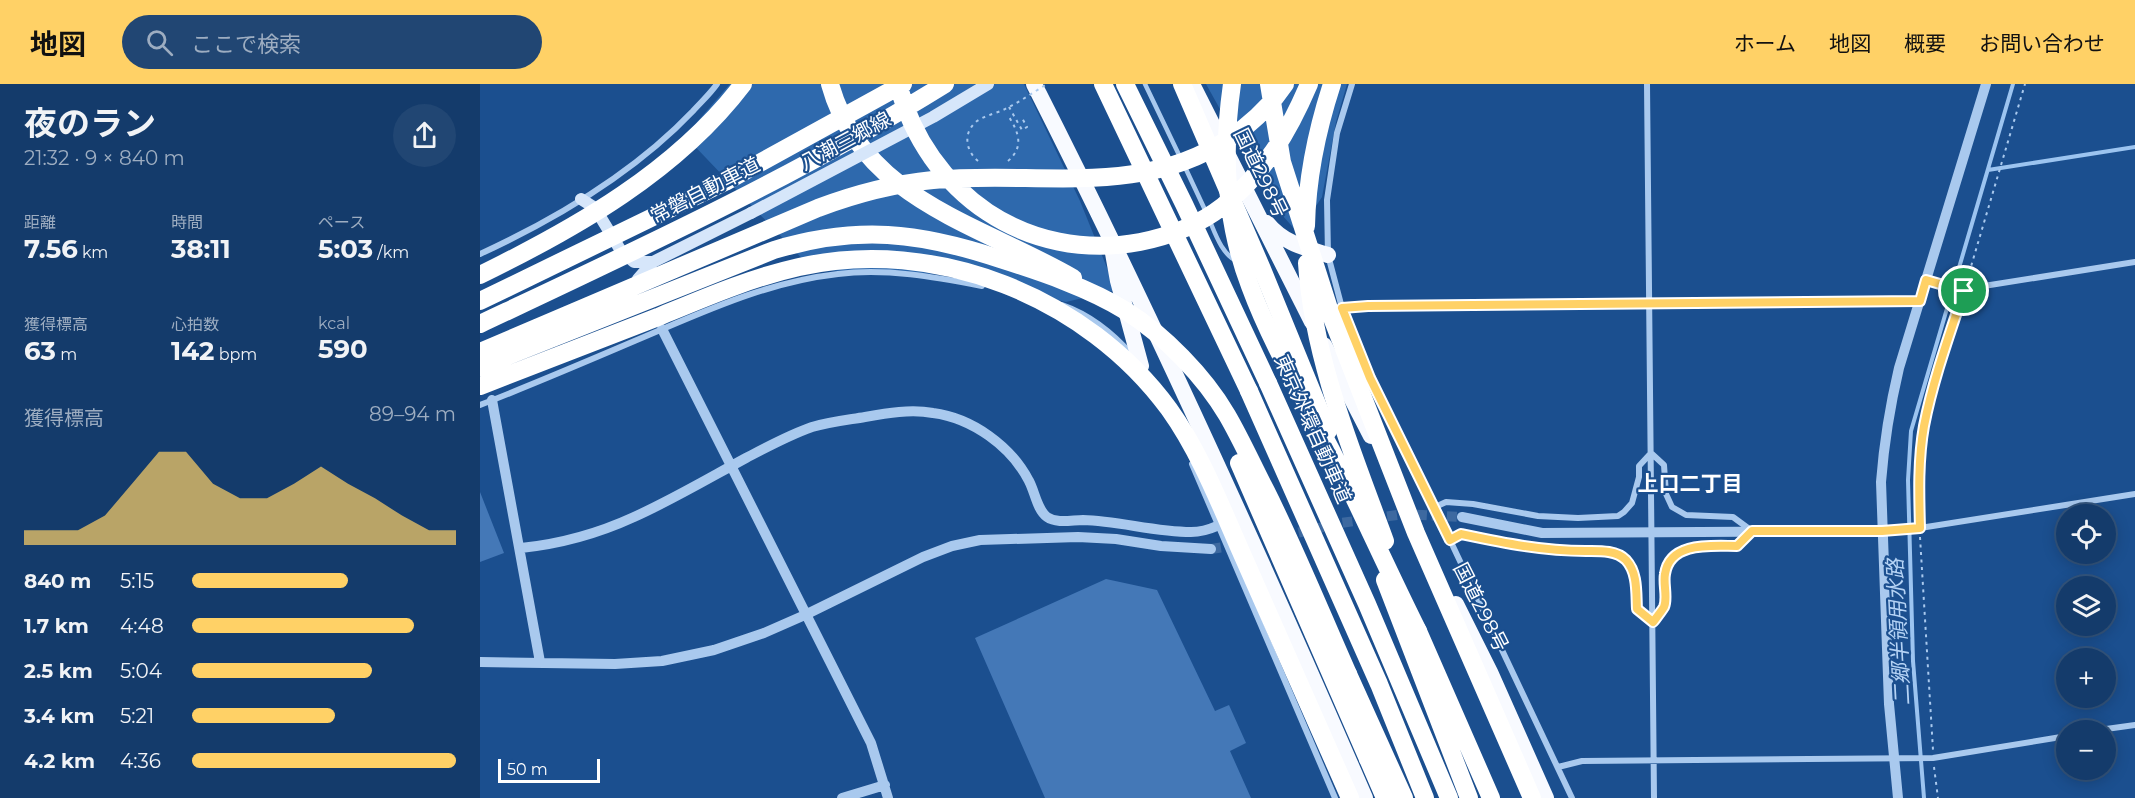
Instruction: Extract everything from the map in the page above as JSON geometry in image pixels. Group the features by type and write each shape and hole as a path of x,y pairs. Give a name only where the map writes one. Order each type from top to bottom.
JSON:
{"highway":[{"path":"480,275 589,216 649,175 708,124 743,84"},
{"path":"830,84 848,128 860,147 907,191 941,212 1067,275 1126,311 1174,350 1208,387 1236,431 1283,526 1404,798"},
{"path":"898,84 910,121 924,147 941,171 967,198 999,220 1019,230 1063,243 1105,246 1137,243 1167,235 1205,218 1222,207 1249,183 1272,155 1295,117 1309,84"},
{"name":"常磐自動車道","path":"480,301 725,182 903,84"},
{"name":"常磐自動車道","path":"480,324 732,203 945,84"},
{"path":"1034,84 1109,231 1209,444 1365,798"},
{"path":"1103,84 1249,391 1379,684 1425,798"},
{"name":"東京外環自動車道","path":"1125,84 1268,383 1367,604 1449,798"},
{"path":"1182,84 1262,268 1328,429 1468,798"},
{"name":"国道298号","path":"1192,84 1490,672 1546,798"},
{"path":"1232,84 1226,134 1226,175 1233,229 1247,277 1279,350 1339,466 1418,630 1491,798"},
{"path":"1269,84 1282,162 1332,318 1416,533 1532,798"},
{"path":"480,352 818,208 870,191 913,182 952,178 1100,179 1172,166 1219,146 1241,131 1263,111 1285,84"},
{"path":"1332,84 1315,149 1307,193 1305,231 1309,295 1325,369 1344,429 1418,630"},
{"path":"1252,203 1283,238 1298,246 1328,255"},
{"path":"1109,231 1118,281 1141,366"},
{"path":"480,367 774,250 796,243 840,235 904,235 947,243 990,255 1055,279 1126,311"},
{"path":"480,386 750,280 801,266 851,260 901,260 953,268 1025,293 1067,316 1107,344 1158,394 1184,432 1231,529 1350,798"},
{"path":"1152,332 1193,376 1220,418 1385,798"},
{"path":"1478,764 1501,798"}],"main road":[{"name":"八潮三郷線","path":"631,342 638,279 653,262 933,117 988,84"},
{"path":"581,199 595,208 621,251 634,262 653,262"}],"street":[{"path":"480,254 581,199 637,163 678,127 717,84"},
{"path":"1352,84 1337,133 1327,200 1328,255 1342,308 1370,378 1450,540 1572,798"},
{"path":"1647,84 1654,798"},
{"path":"1898,798 1888,704 1882,531 1881,482 1889,412 1899,368 1986,84"},
{"path":"1926,280 1964,290 2135,262"},
{"path":"480,405 711,308 772,287 839,274 890,272 976,285 1072,308 1107,329 1141,366 1182,440 1335,798"},
{"path":"1342,308 1920,301"},
{"path":"662,329 871,743 888,798"},
{"path":"492,400 540,662"},
{"path":"520,548 554,544 634,517 783,438 812,427 910,411 934,413 963,421 980,429 1002,446 1029,479 1041,510 1048,518 1058,521 1116,522 1188,532 1207,530 1217,526"},
{"path":"1433,508 1446,502 1473,504 1538,516 1578,518 1618,516 1632,503 1639,477 1639,466 1651,453"},
{"path":"1651,453 1664,465 1666,494 1672,507 1686,515 1733,517 1752,531"},
{"path":"1462,517 1542,533 1882,531 1920,528 2135,494"},
{"path":"1653,622 1665,606 1665,572 1672,558 1683,550 1699,546 1737,546 1752,531"},
{"path":"1450,540 1461,534 1541,550 1605,551 1622,556 1632,568 1635,576 1637,609 1653,622"},
{"path":"480,662 615,664 662,661 714,650 764,633 805,615 923,557 952,546 980,540 1078,537 1211,549"},
{"path":"2116,728 2135,725"},
{"path":"1558,767 1582,761 1933,758 2056,738"},
{"path":"842,798 885,785"}],"lane":[{"path":"1145,84 1220,243 1233,260 1262,268"}],"path":[{"path":"984,165 968,151 969,134 972,127 978,121 1009,107 1047,84"},
{"path":"1938,798 1933,758 1920,528 1919,477 1924,427 1939,364 1964,290 2025,84"},
{"path":"1009,107 1022,130 1027,127 1022,118"},
{"path":"1001,165 1013,157 1018,149 1016,129 1009,117"}],"shaded area":[{"path":"730,84 1024,84 1080,201 1116,290 1066,302 942,274 813,270 685,136"},
{"path":"1206,84 1347,84 1336,122 1322,197 1298,233 1274,206"}],"building":[{"path":"480,492 504,553 480,562"},
{"path":"1106,579 1157,590 1215,711 1229,705 1246,743 1230,751 1251,798 1045,798 975,638"}],"waterway":[{"name":"二郷半領用水路","path":"1924,798 1913,661 1908,480 1911,431 2013,84"},
{"path":"1988,170 2135,147"}],"tunnel":[{"path":"1284,536 1341,523 1404,514 1462,517"},
{"path":"1211,549 1237,545"}],"district":[{"name":"上口二丁目","path":"1690,484"}],"route":[{"path":"1926,280 1964,291 1939,364 1924,427 1919,477 1920,528 1882,531 1752,531 1737,546 1699,546 1683,550 1672,558 1665,572 1665,606 1653,622 1637,609 1635,576 1632,568 1622,556 1605,551 1541,550 1461,534 1450,540 1370,378 1342,308 1920,301 1926,280"}]}
